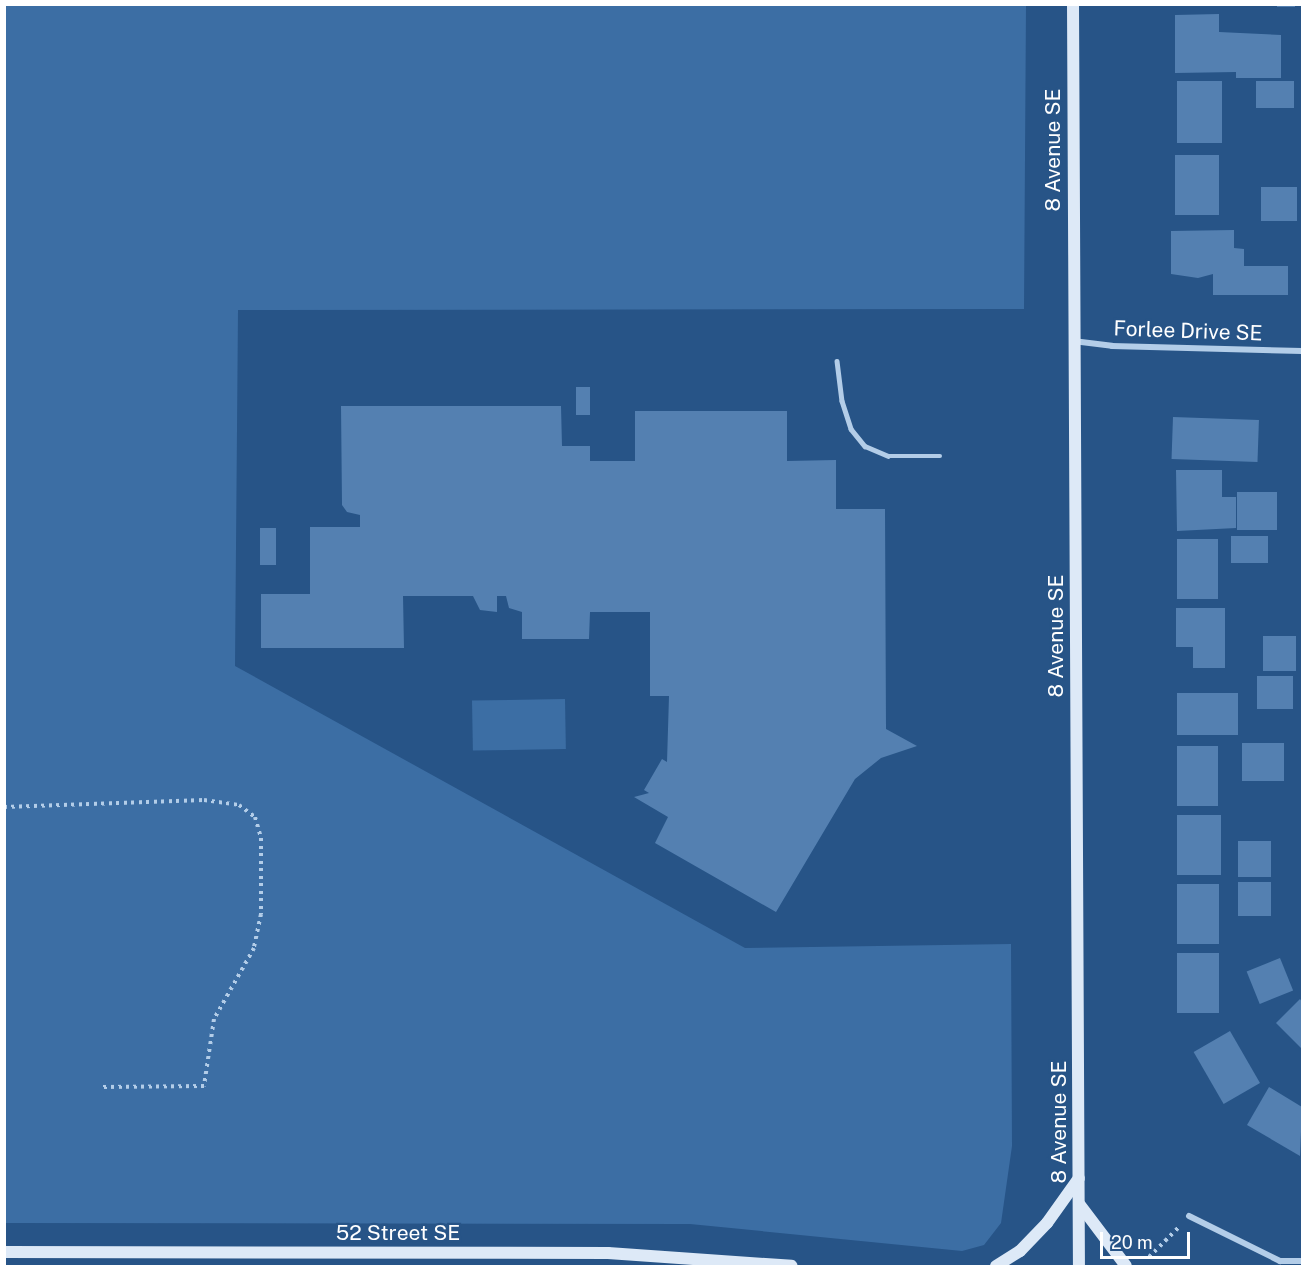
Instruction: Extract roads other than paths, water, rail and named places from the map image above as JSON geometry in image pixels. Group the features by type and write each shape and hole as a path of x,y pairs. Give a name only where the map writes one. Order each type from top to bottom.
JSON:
{"street":[{"name":"8 Avenue SE","path":"1073,4 1079,1266"},
{"name":"Forlee Drive SE","path":"1073,341 1112,346 1302,351"},
{"path":"996,1266 1020,1251 1047,1223 1079,1178"},
{"path":"1079,1204 1126,1266"},
{"path":"1189,1216 1280,1261 1302,1261"},
{"name":"52 Street SE","path":"4,1252 608,1253 792,1266"}],"lane":[{"path":"837,361 842,401 851,429 865,446 888,456 940,456"}]}
